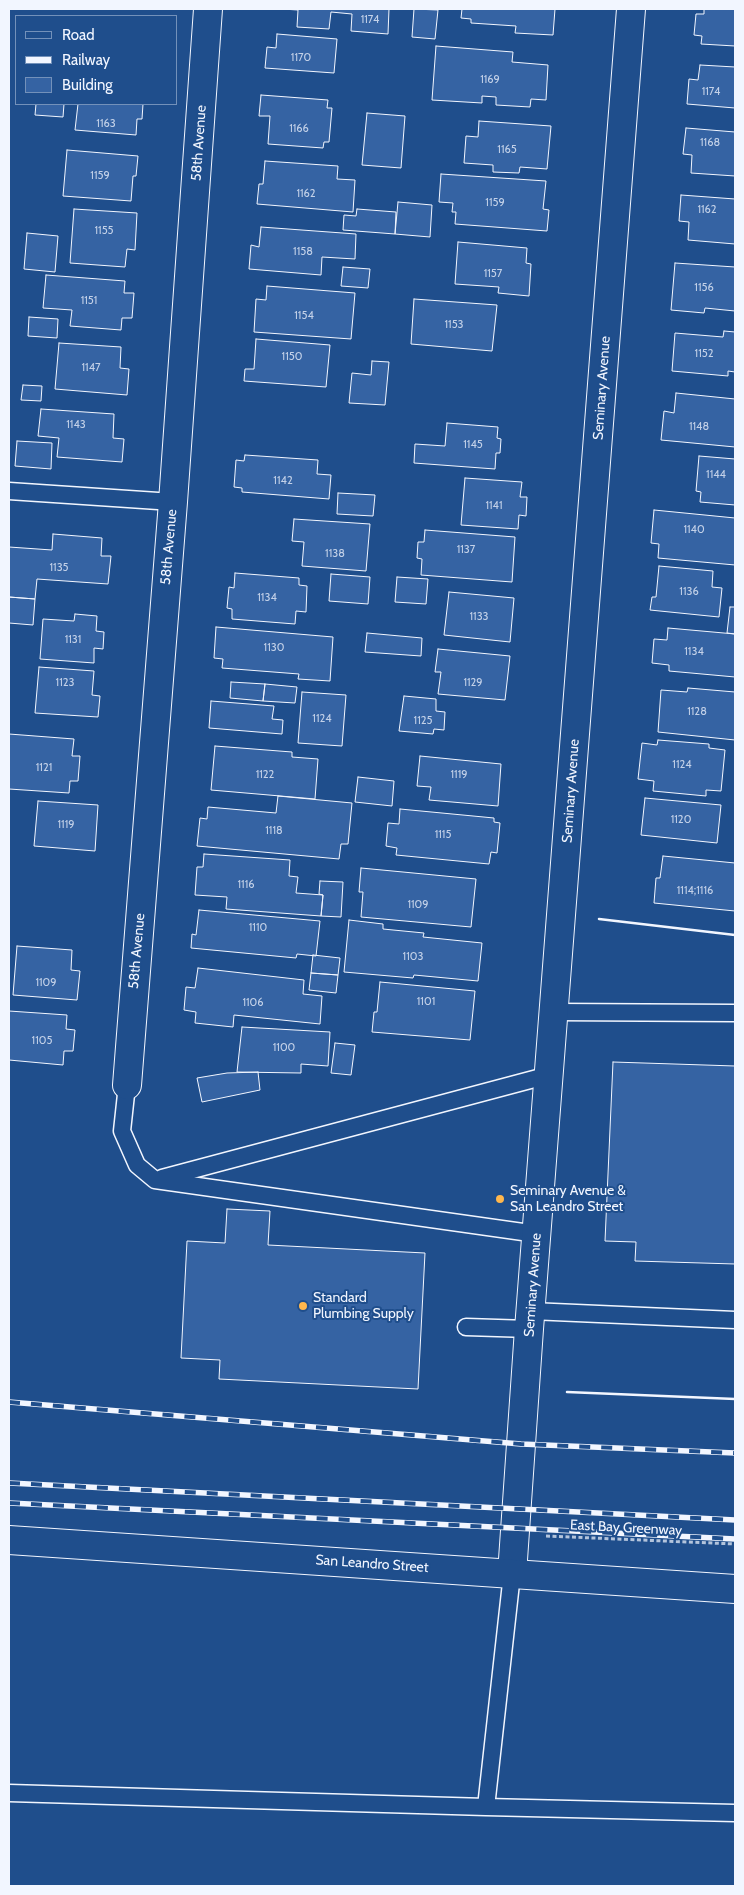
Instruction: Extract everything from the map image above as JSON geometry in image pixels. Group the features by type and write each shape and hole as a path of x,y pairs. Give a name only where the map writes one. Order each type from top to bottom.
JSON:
{"street":[{"name":"58th Avenue","path":"127,1085 173,502 208,9"},
{"name":"Seminary Avenue","path":"512,1574 631,9"},
{"name":"San Leandro Street","path":"9,1540 735,1589"}],"lane":[{"path":"9,491 173,502"},
{"path":"554,1012 735,1013"},
{"path":"155,1180 549,1075"},
{"path":"127,1085 122,1131 137,1165 155,1180 537,1234"},
{"path":"466,1327 530,1320 735,1320"},
{"path":"486,1807 512,1574"},
{"path":"9,1793 735,1813"}],"path":[{"name":"East Bay Greenway","path":"515,1534 735,1544"}],"building":[{"path":"282,9 389,9 388,34 351,31 352,14 331,12 329,29 297,27 298,10"},
{"path":"414,9 438,10 435,39 412,37"},
{"path":"462,9 555,9 553,35 515,33 516,26 471,23 471,19 461,18"},
{"path":"704,9 735,9 735,46 701,44 702,36 694,35 696,14 704,14"},
{"path":"277,34 337,39 334,73 265,68 267,47 276,48"},
{"path":"436,46 513,52 512,62 548,65 546,100 531,99 530,107 496,105 496,97 482,96 482,103 432,100"},
{"path":"700,65 735,67 735,108 687,104 689,79 698,80"},
{"path":"261,95 328,100 327,108 332,108 329,142 324,142 323,148 268,144 270,116 259,116"},
{"path":"36,105 64,105 63,117 35,115"},
{"path":"78,105 143,105 142,119 137,119 136,135 75,130"},
{"path":"367,113 405,116 401,168 362,165"},
{"path":"479,121 551,126 547,169 520,167 519,173 493,172 493,165 464,163 466,136 478,137"},
{"path":"686,128 735,132 735,176 691,173 692,155 683,154"},
{"path":"67,150 138,156 136,176 133,176 131,201 63,196"},
{"path":"265,161 338,166 337,179 355,180 353,212 257,204 259,184 263,184"},
{"path":"441,174 546,181 543,209 549,210 547,231 455,224 456,212 452,212 453,203 439,202"},
{"path":"681,195 735,199 735,244 688,240 689,222 679,221"},
{"path":"398,202 432,205 430,237 395,234"},
{"path":"74,209 137,213 135,250 127,249 125,267 70,263"},
{"path":"357,209 396,212 395,234 343,230 344,215 356,216"},
{"path":"261,227 356,234 355,259 322,257 321,275 249,269 251,245 259,247"},
{"path":"27,233 58,236 55,272 24,269"},
{"path":"458,242 527,248 526,263 531,264 529,296 498,293 499,287 455,284"},
{"path":"675,263 735,267 735,311 705,308 704,313 671,310"},
{"path":"343,267 370,269 368,288 341,286"},
{"path":"46,275 125,281 124,293 134,293 132,318 122,318 121,330 70,326 72,310 43,308"},
{"path":"267,286 355,293 351,339 254,332 256,299 266,300"},
{"path":"414,299 497,305 492,351 411,344"},
{"path":"29,317 58,319 57,338 28,336"},
{"path":"724,331 735,332 735,372 728,371 728,376 672,371 675,333 723,337"},
{"path":"256,339 330,345 326,387 244,381 245,369 254,369"},
{"path":"59,343 121,347 120,368 129,369 127,395 55,389"},
{"path":"372,361 389,362 385,405 349,403 352,373 371,375"},
{"path":"23,385 42,386 41,401 21,400"},
{"path":"676,393 735,399 735,447 661,440 664,411 674,413"},
{"path":"41,409 114,414 113,438 124,439 122,462 57,457 59,438 38,436"},
{"path":"447,423 498,427 497,438 501,439 500,453 496,453 495,469 414,463 415,444 445,446"},
{"path":"17,441 52,443 51,469 15,466"},
{"path":"245,455 318,460 317,474 331,475 329,499 242,492 242,488 234,487 236,460 244,461"},
{"path":"699,456 735,459 735,505 700,502 701,492 696,491"},
{"path":"465,478 522,482 520,497 527,497 526,516 519,515 518,529 461,525"},
{"path":"338,493 375,495 373,516 337,514"},
{"path":"654,510 735,518 735,565 658,558 659,544 651,543"},
{"path":"294,519 370,524 366,571 302,566 304,542 292,541"},
{"path":"425,530 515,537 512,582 421,575 422,559 417,558 418,542 424,542"},
{"path":"53,534 102,538 101,556 111,556 108,584 37,579 35,599 9,597 9,547 52,550"},
{"path":"659,566 713,571 712,587 722,588 719,617 650,610 652,597 656,597"},
{"path":"235,573 299,578 299,585 307,586 306,612 296,611 295,624 232,619 232,609 227,608 229,587 234,588"},
{"path":"331,574 370,577 368,604 329,601"},
{"path":"397,577 428,579 426,604 395,602"},
{"path":"449,592 514,598 510,642 444,635"},
{"path":"9,597 35,599 33,625 9,623"},
{"path":"730,607 735,607 735,634 727,633"},
{"path":"75,614 97,616 96,631 104,632 103,649 94,648 94,663 40,659 43,619 74,621"},
{"path":"216,627 333,637 330,681 298,679 299,674 222,668 223,659 214,658"},
{"path":"668,628 735,634 735,677 669,671 669,665 652,663 654,639 667,640"},
{"path":"367,633 422,638 421,656 365,652"},
{"path":"438,649 510,656 505,700 438,694 441,672 435,672"},
{"path":"39,667 94,671 92,695 100,696 98,717 35,713"},
{"path":"231,682 265,684 263,701 230,698"},
{"path":"265,684 297,687 295,703 263,701"},
{"path":"688,688 735,692 735,740 658,732 661,690 687,692"},
{"path":"302,692 346,695 342,746 298,743"},
{"path":"404,696 436,699 436,711 445,712 444,730 434,729 433,734 399,731"},
{"path":"211,701 274,706 272,719 283,720 282,734 209,728"},
{"path":"9,734 74,739 72,756 80,756 78,781 70,781 69,793 9,789"},
{"path":"658,740 709,744 709,748 725,750 721,791 706,790 706,796 653,791 654,781 638,779 642,743 657,745"},
{"path":"215,746 292,752 292,757 318,759 315,799 211,790"},
{"path":"420,756 501,764 498,806 429,800 431,787 417,786"},
{"path":"358,777 394,781 392,806 355,802"},
{"path":"278,796 352,803 348,844 341,844 339,859 197,846 200,818 207,819 208,807 276,813"},
{"path":"645,798 721,805 717,843 641,835"},
{"path":"38,801 98,805 95,851 34,846"},
{"path":"400,809 494,818 494,822 500,823 497,853 491,852 489,864 396,855 397,848 386,846 388,823 399,824"},
{"path":"204,854 290,860 289,876 298,877 296,893 323,895 321,916 226,909 227,897 195,895 197,867 203,867"},
{"path":"663,856 735,863 735,911 654,903 656,878 660,878"},
{"path":"361,868 476,879 471,927 361,917 363,892 359,892"},
{"path":"320,881 343,882 341,917 321,916 323,895 319,894"},
{"path":"199,910 320,921 316,956 297,954 296,958 191,948 192,934 196,935"},
{"path":"349,920 383,924 383,929 424,933 423,937 482,943 478,981 414,975 413,978 344,972"},
{"path":"17,946 72,950 71,970 80,971 77,1000 13,995"},
{"path":"313,955 340,958 338,975 311,973"},
{"path":"198,968 304,980 303,994 322,996 320,1024 234,1015 233,1027 195,1023 196,1012 184,1010 186,987 195,988"},
{"path":"311,973 338,975 336,993 309,990"},
{"path":"380,982 475,991 470,1040 372,1032 374,1012 377,1012"},
{"path":"9,1011 67,1015 66,1029 75,1030 73,1051 64,1051 63,1065 9,1060"},
{"path":"242,1027 330,1032 328,1066 301,1064 301,1073 237,1072"},
{"path":"335,1043 355,1045 351,1075 331,1073"},
{"path":"613,1062 735,1066 735,1264 635,1261 636,1242 605,1241"},
{"path":"258,1072 260,1090 202,1102 197,1078 227,1073"},
{"name":"Standard Plumbing Supply","path":"227,1209 270,1211 268,1245 425,1253 418,1389 219,1379 220,1360 181,1358 187,1241 225,1243"}],"railway":[{"path":"9,1402 521,1444 735,1453"},
{"path":"9,1483 735,1520"},
{"path":"9,1503 735,1539"}],"wall":[{"path":"599,919 735,935"},
{"path":"567,1392 735,1399"}],"place":[{"name":"Seminary Avenue & San Leandro Street","path":"500,1199"},
{"name":"Standard Plumbing Supply","path":"303,1306"}]}
